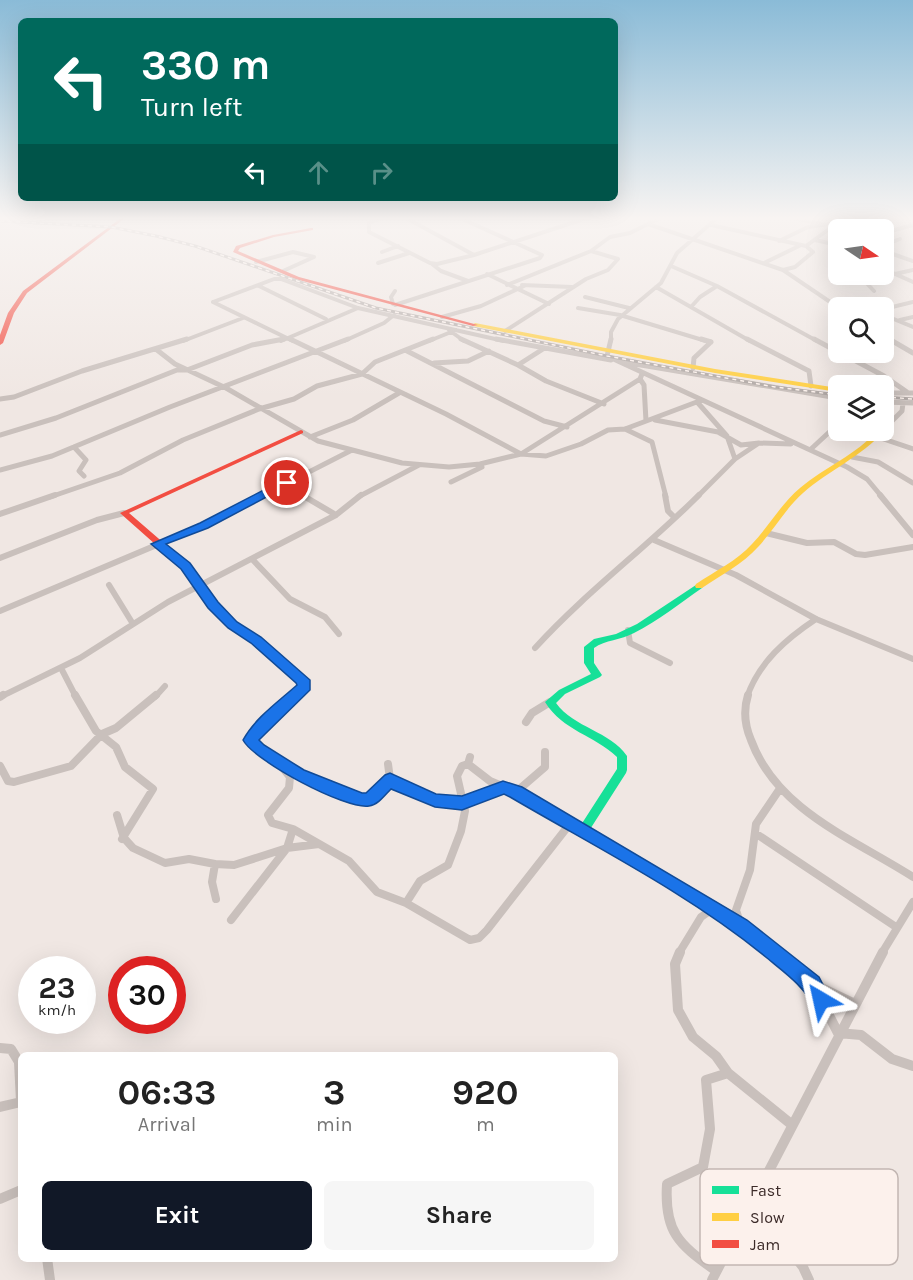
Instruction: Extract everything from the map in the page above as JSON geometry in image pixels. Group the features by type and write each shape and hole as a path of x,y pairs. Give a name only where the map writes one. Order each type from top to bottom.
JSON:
{"street":[{"path":"0,343 11,313 25,292 44,278"},
{"path":"298,278 324,283 452,329 543,349 611,355 828,389"},
{"path":"458,278 468,281"},
{"path":"0,470 74,447 170,407 316,353 384,322 394,308 477,278"},
{"path":"494,278 536,300 551,303"},
{"path":"507,285 520,282 526,278"},
{"path":"508,328 551,303 572,287 592,278"},
{"path":"611,355 611,332 620,315 656,287 663,278"},
{"path":"698,278 828,346"},
{"path":"794,278 828,301"},
{"path":"358,308 281,279 214,301 243,318 446,414 521,454 546,456 581,444 608,430 625,429 700,401"},
{"path":"507,285 543,284 572,287"},
{"path":"868,285 874,291"},
{"path":"259,286 326,319"},
{"path":"442,317 481,306 525,286"},
{"path":"691,307 700,297 717,286"},
{"path":"656,287 768,351 809,371 811,386"},
{"path":"394,308 392,297 395,291"},
{"path":"585,297 628,308"},
{"path":"894,307 913,302"},
{"path":"0,435 56,418 177,370 187,370 252,345 277,342 326,319 358,308 394,308 508,328 611,355 640,377 700,401 794,444 811,449 867,479 913,535"},
{"path":"578,308 620,315 711,342 694,358 693,368"},
{"path":"900,320 913,317"},
{"path":"0,399 14,397 82,371 157,350 243,318"},
{"path":"894,318 913,327"},
{"path":"0,514 120,472 183,440 259,409 294,399 317,386 362,374 375,363 407,351 452,329"},
{"path":"452,329 455,336 518,365 546,381 604,404"},
{"path":"894,342 913,353"},
{"path":"518,365 543,349"},
{"path":"157,350 162,356 226,388 310,437 352,450 419,465 465,467 521,454 604,404 640,377"},
{"path":"407,351 544,422 567,427"},
{"path":"434,363 468,361 489,351"},
{"path":"617,361 828,397"},
{"path":"860,363 910,392"},
{"path":"640,377 644,385 649,420"},
{"path":"894,393 910,392"},
{"path":"310,437 353,420 399,393"},
{"path":"700,401 727,436 735,459"},
{"path":"894,403 913,403"},
{"path":"894,419 902,411 903,403"},
{"path":"649,420 685,424 727,436 741,445 794,444"},
{"path":"625,429 652,442 662,474 668,511 675,518"},
{"path":"0,558 97,520 123,513 301,432"},
{"path":"811,449 828,433"},
{"path":"525,722 532,713 550,702 560,691 588,682 597,675 589,663 589,647 601,638 617,637 748,553 766,533 777,514 799,492 838,463 852,458 872,441"},
{"path":"885,441 913,449"},
{"path":"535,648 566,614 613,572 654,540 735,459 759,443"},
{"path":"74,447 86,460 79,471 84,476"},
{"path":"0,611 204,525 352,450"},
{"path":"852,458 878,462 913,483"},
{"path":"451,482 492,461"},
{"path":"0,697 61,668 168,602 336,515 344,506 419,465"},
{"path":"287,483 301,495 336,515"},
{"path":"123,513 185,566 213,605 232,625 256,640 303,680 305,687 260,727 250,740 298,775 361,800 370,800 390,779"},
{"path":"766,533 807,543 834,542 856,554 865,555 913,547"},
{"path":"654,540 724,570 816,619 913,659"},
{"path":"253,560 290,599 325,617 339,634"},
{"path":"109,585 133,624"},
{"path":"816,619 781,644 753,683 745,702 747,727 756,754 780,790 805,810 913,877"},
{"path":"628,630 630,643 670,663"},
{"path":"61,668 85,715 116,747 125,767 150,784 153,789 122,839"},
{"path":"0,766 8,782 14,782 71,766 102,734 116,728 146,706 165,686"},
{"path":"550,702 554,713 561,720 610,743 622,756 622,770 583,831"},
{"path":"516,792 545,767 545,752"},
{"path":"406,903 420,882 448,865 461,831 465,811 457,776 462,766 469,760 490,781 516,792 714,908 741,926 813,984 855,1004"},
{"path":"278,761 290,777 289,788 268,815 272,823 293,829 349,861 377,892 406,903 470,940 479,938 569,825"},
{"path":"388,764 390,779 397,785 435,800 462,803 503,788"},
{"path":"741,926 736,910 750,870 755,833 762,812 780,790"},
{"path":"117,815 122,839 139,854 153,856 165,863 189,859 234,865 287,848 319,844"},
{"path":"231,920 287,848 293,829"},
{"path":"755,833 896,927"},
{"path":"215,864 212,882 216,899"},
{"path":"766,1169 896,927 913,902"},
{"path":"714,908 701,917 681,948 675,964 678,1010 693,1037 716,1056 728,1073 791,1124"},
{"path":"813,984 838,1033"},
{"path":"838,1033 855,1032 870,1038 888,1057 913,1066"},
{"path":"0,1048 11,1049 18,1060"},
{"path":"700,1264 680,1247 671,1231 664,1206 666,1184 703,1167 710,1129 706,1080 728,1073"},
{"path":"0,1107 18,1102"},
{"path":"0,1198 18,1191"},
{"path":"48,1262 50,1280"},
{"path":"701,1265 713,1275"},
{"path":"801,1265 808,1280"}],"railway":[{"path":"288,278 376,308 607,356 775,387 828,394"},
{"path":"894,398 913,399"}],"traffic: fast":[{"path":"583,831 622,770 622,756 614,748 574,726 557,712 550,702 562,692 597,675 589,663 589,647 598,641 619,636 640,626 699,586"}],"traffic: slow":[{"path":"475,325 715,371 828,388"},
{"path":"699,586 748,553 802,490 872,441"},
{"path":"251,740 288,769 361,800 370,800 390,779"}],"traffic: jam":[{"path":"0,343 11,313 25,292 44,278"},
{"path":"296,278 475,325"},
{"path":"251,740 260,727 305,687 303,680 256,640 232,625 213,605 185,566 124,513 301,432"}],"route":[{"path":"287,483 222,517 158,544 185,566 213,605 232,625 256,640 303,680 305,687 260,727 250,740 259,749 298,775 361,800 370,800 390,779 397,785 435,800 449,802 462,803 503,788 516,792 696,897 741,926 813,984 821,1000"}]}
